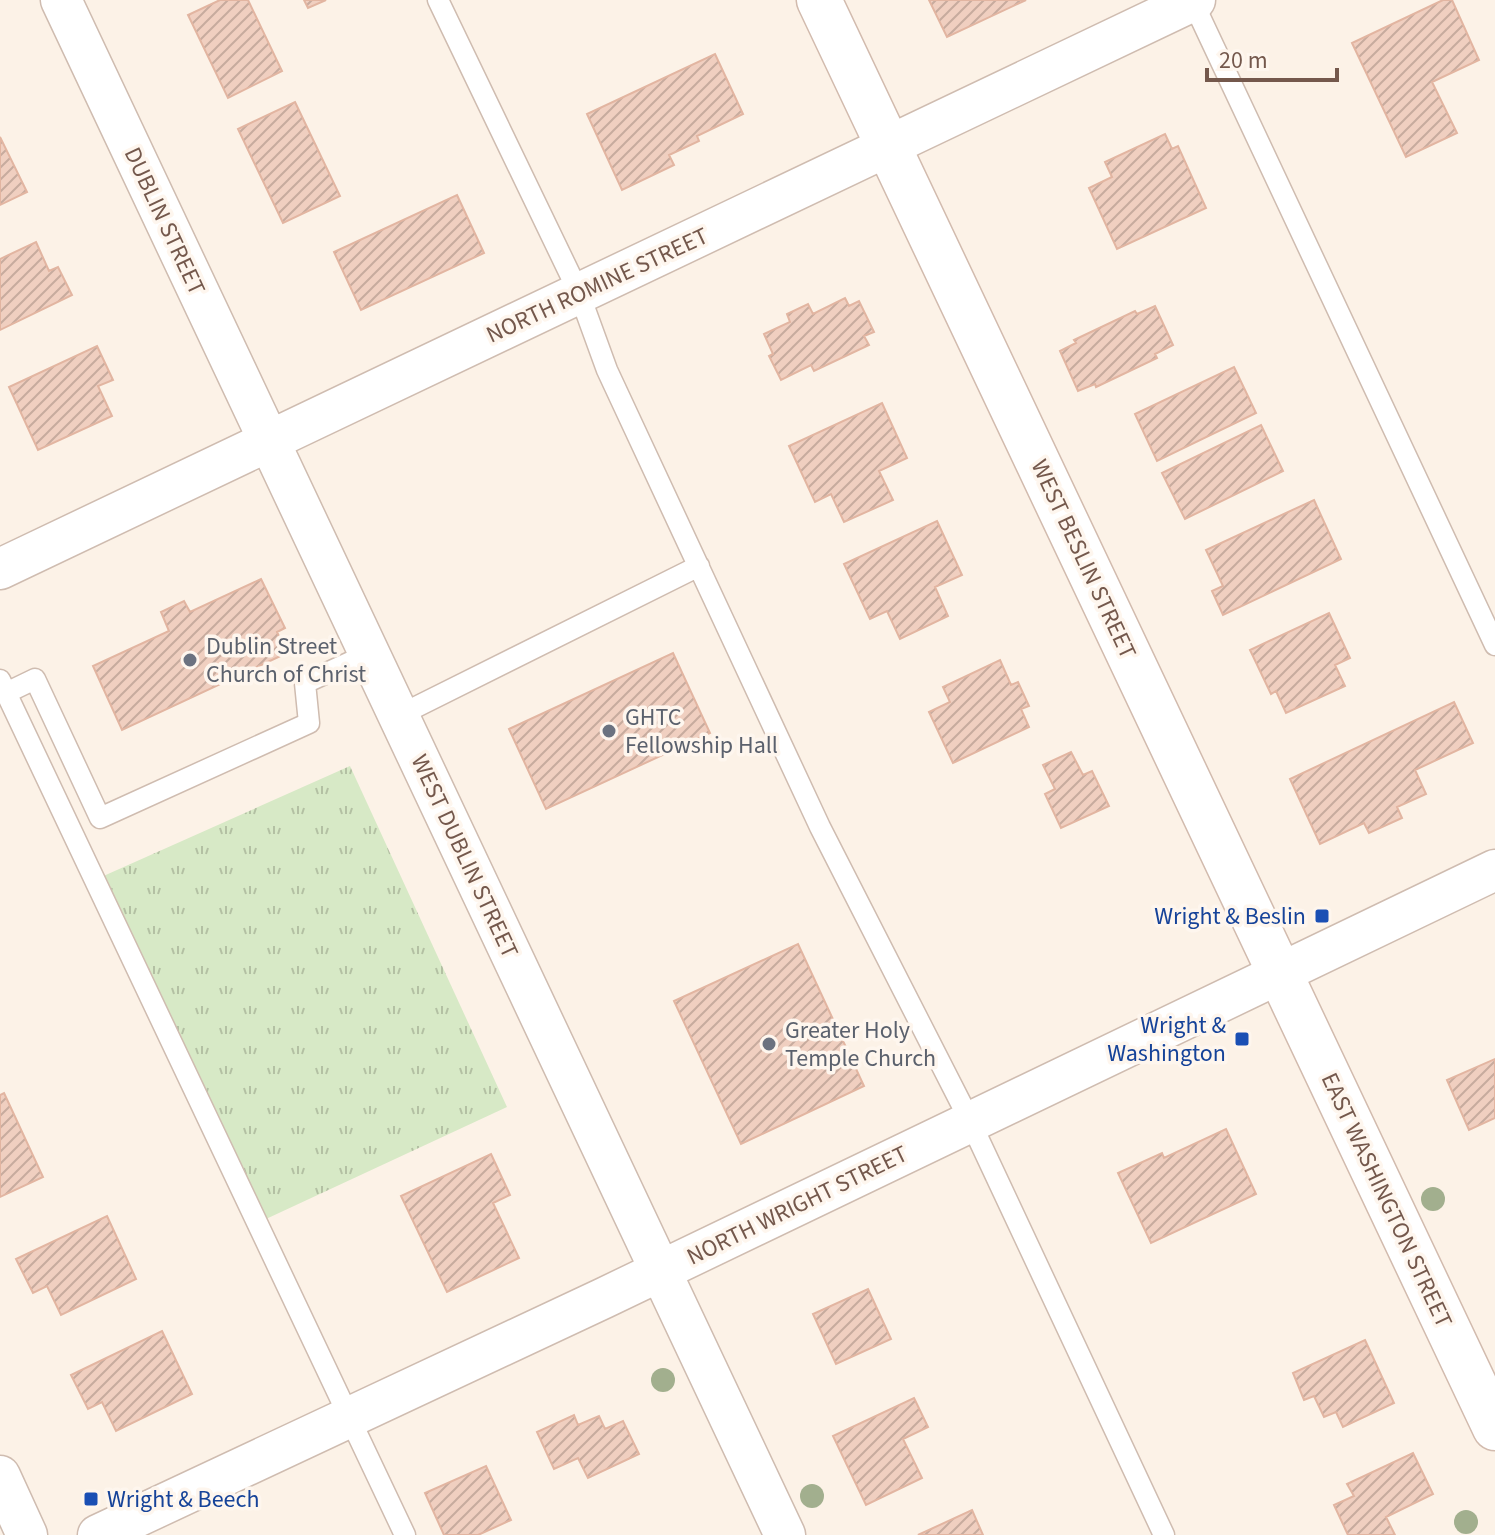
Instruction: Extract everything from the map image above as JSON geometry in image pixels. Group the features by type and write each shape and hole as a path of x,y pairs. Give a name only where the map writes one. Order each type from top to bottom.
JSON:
{"street":[{"name":"DUBLIN STREET","path":"61,0 269,441"},
{"name":"WEST BESLIN STREET","path":"819,0 1280,973"},
{"name":"NORTH ROMINE STREET","path":"0,569 1193,0"},
{"name":"WEST DUBLIN STREET","path":"269,441 785,1535"},
{"name":"NORTH WRIGHT STREET","path":"98,1535 660,1271 1495,870"},
{"name":"EAST WASHINGTON STREET","path":"1280,973 1495,1428"},
{"path":"0,1476 27,1535"}],"lane":[{"path":"438,0 579,293 607,370 820,827 970,1121 1164,1535"},
{"path":"1193,0 1495,645"},
{"path":"398,716 699,566"},
{"path":"370,653 305,683 309,723 100,818 35,679 3,686 405,1535"}],"green space":[{"path":"350,766 507,1107 266,1219 99,878"}],"building":[{"path":"220,0 248,0 282,71 228,98 188,15"},
{"path":"304,0 326,0 308,8"},
{"path":"929,0 1026,0 947,37"},
{"path":"1443,0 1452,0 1479,60 1432,82 1457,133 1406,157 1352,43"},
{"path":"715,54 743,114 697,136 699,141 669,155 674,165 622,190 587,114"},
{"path":"295,102 340,196 283,223 238,129"},
{"path":"1165,134 1172,149 1178,146 1206,208 1117,249 1089,188 1112,177 1105,162"},
{"path":"0,137 27,192 0,205"},
{"path":"457,195 484,253 361,310 334,252"},
{"path":"36,242 49,271 58,267 72,295 0,330 0,259"},
{"path":"845,298 849,306 859,301 874,332 864,336 869,345 814,371 811,365 781,380 769,356 773,354 764,334 790,322 787,314 808,304 813,314"},
{"path":"1155,306 1173,345 1155,354 1157,358 1096,387 1095,384 1078,391 1060,351 1076,343 1074,340 1135,311 1137,314"},
{"path":"97,346 113,380 98,386 112,416 38,450 9,387"},
{"path":"1234,367 1256,413 1157,461 1135,414"},
{"path":"882,403 907,458 879,471 893,500 844,522 831,494 815,502 789,446"},
{"path":"1261,425 1283,471 1185,519 1162,473"},
{"path":"1314,500 1341,559 1223,615 1212,591 1223,586 1206,550"},
{"path":"937,521 962,575 935,587 948,616 900,639 887,611 870,619 844,564"},
{"name":"Dublin Street Church of Christ","path":"261,579 285,628 277,632 287,653 122,730 93,666 169,631 161,612 184,601 190,612"},
{"path":"1329,613 1350,658 1335,665 1345,686 1286,713 1276,691 1271,694 1250,650"},
{"name":"GHTC Fellowship Hall","path":"673,653 710,733 546,809 509,729"},
{"path":"1000,660 1011,685 1018,682 1029,706 1021,709 1029,727 953,763 929,712 950,702 943,687"},
{"path":"1454,702 1473,743 1415,770 1426,794 1397,807 1402,818 1369,833 1364,823 1320,844 1290,779"},
{"path":"1071,752 1083,775 1092,771 1109,806 1061,828 1045,794 1055,789 1043,765"},
{"name":"Greater Holy Temple Church","path":"798,944 864,1086 741,1144 674,1001"},
{"path":"1495,1059 1495,1118 1469,1130 1447,1080"},
{"path":"4,1093 43,1177 0,1197 0,1095"},
{"path":"1226,1129 1256,1194 1151,1243 1118,1173 1162,1153 1164,1158"},
{"path":"491,1154 510,1195 493,1203 519,1258 447,1292 401,1196"},
{"path":"107,1216 136,1279 61,1315 47,1286 33,1293 16,1259"},
{"path":"868,1289 891,1339 836,1364 813,1314"},
{"path":"162,1331 192,1394 116,1431 102,1402 88,1409 71,1375"},
{"path":"1365,1340 1394,1403 1343,1427 1336,1412 1324,1417 1314,1396 1304,1400 1293,1373"},
{"path":"914,1398 928,1427 903,1439 922,1478 866,1505 833,1436"},
{"path":"574,1415 578,1425 599,1416 605,1429 623,1421 639,1454 588,1478 578,1458 554,1469 537,1432"},
{"path":"1413,1453 1433,1494 1386,1517 1395,1535 1348,1535 1334,1505 1354,1496 1347,1484"},
{"path":"486,1466 511,1520 478,1535 444,1535 425,1493"},
{"path":"972,1510 983,1535 918,1535"}],"place":[{"name":"Dublin Street Church of Christ","path":"190,660"},
{"name":"GHTC Fellowship Hall","path":"609,731"},
{"name":"Wright & Beslin","path":"1322,916"},
{"name":"Wright & Washington","path":"1242,1039"},
{"name":"Greater Holy Temple Church","path":"769,1044"},
{"name":"Wright & Beech","path":"91,1499"}]}
